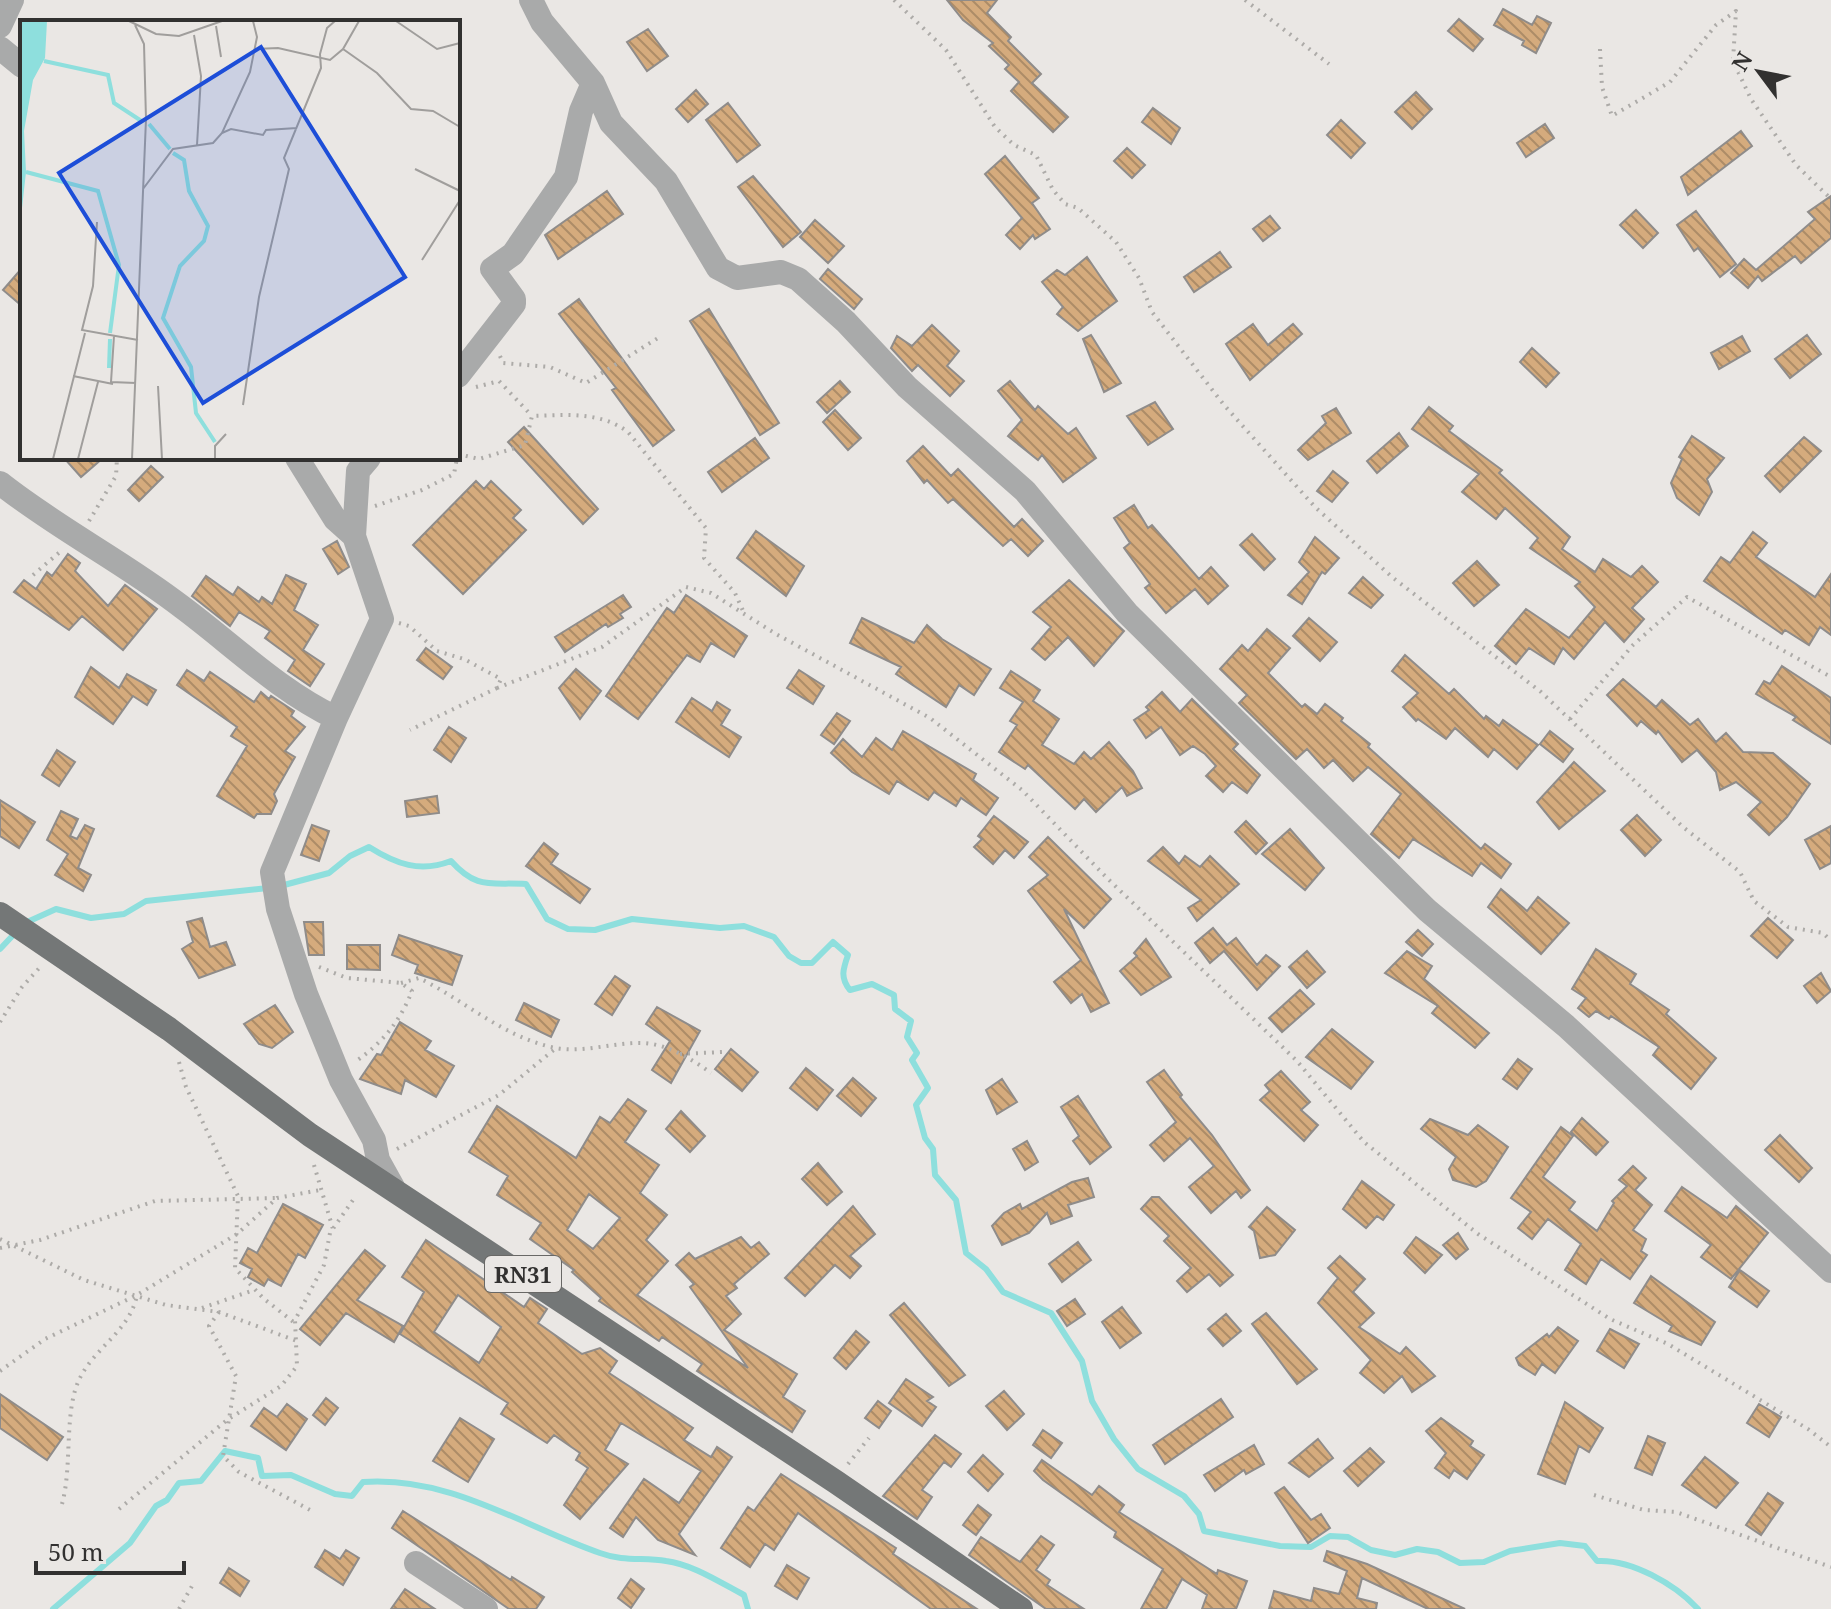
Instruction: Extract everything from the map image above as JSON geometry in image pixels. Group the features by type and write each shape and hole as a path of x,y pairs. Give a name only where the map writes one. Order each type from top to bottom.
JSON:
{"main road":[{"name":"RN31","path":"2,915 169,1029 310,1135 836,1482 1021,1609"}],"street":[{"path":"0,26 12,0"},
{"path":"531,0 542,22 593,83 611,123 666,181 718,268 737,278 781,272 798,279 846,322 907,387 1025,491 1127,613 1427,910 1566,1026 1831,1271"},
{"path":"0,48 20,64"},
{"path":"466,382 488,336 515,302 492,269 513,254 566,177 581,111 593,83"},
{"path":"298,460 335,519 354,525"},
{"path":"367,460 358,471 354,525 382,619 272,868 278,909 294,958 338,1074 374,1140 377,1156 393,1187"},
{"path":"0,483 54,525 183,607 232,650 294,695 336,718"},
{"path":"416,1563 486,1609"}],"path":[{"path":"894,0 946,50 995,127 1014,145 1036,155 1053,190 1065,204 1078,208 1116,242 1139,278 1152,312 1224,405 1315,507 1392,577 1541,692 1683,827 1740,872 1754,901 1788,927 1823,933 1831,941"},
{"path":"1245,0 1329,64"},
{"path":"1600,49 1602,87 1612,116 1670,82 1716,25 1736,11 1733,61 1751,99 1796,165 1831,199"},
{"path":"488,336 503,363 550,367 586,383 658,338"},
{"path":"466,382 499,381 532,416 583,415 615,423 628,432 706,528 704,558 735,593 744,613"},
{"path":"460,456 479,459 525,445 532,416"},
{"path":"354,525 454,474 456,460"},
{"path":"410,730 497,688 602,647 686,587 711,593 930,718 1022,790 1108,879 1297,1061 1364,1142 1478,1234 1610,1319 1668,1344 1808,1429 1831,1447"},
{"path":"1570,719 1633,645 1689,597 1831,677"},
{"path":"382,619 409,626 437,651 464,659 501,679 497,688"},
{"path":"0,1022 22,987 54,951"},
{"path":"294,958 347,978 401,983 419,978 449,993 484,1020 556,1048 645,1043 678,1054 711,1073"},
{"path":"338,1074 382,1042 405,1008 412,991 401,983"},
{"path":"169,1029 186,1087 238,1196 235,1268 255,1290 296,1324"},
{"path":"377,1156 437,1131 499,1095 556,1048"},
{"path":"678,1054 722,1052"},
{"path":"310,1135 320,1190 333,1229"},
{"path":"0,1248 40,1240 155,1201 205,1202 238,1196 277,1198 320,1190"},
{"path":"0,1371 45,1339 137,1295 237,1234 277,1198"},
{"path":"119,1509 227,1420 281,1386 297,1366 296,1324 324,1265 333,1229 353,1200"},
{"path":"0,1239 84,1280 166,1305 219,1312 297,1341"},
{"path":"200,1309 255,1290"},
{"path":"62,1504 71,1457 69,1426 81,1376 134,1312 137,1295"},
{"path":"219,1312 209,1326 236,1376 223,1456 239,1472 312,1511"},
{"path":"836,1482 869,1438"},
{"path":"1594,1495 1644,1510 1676,1512 1831,1567"},
{"path":"179,1609 192,1586"}],"building":[{"path":"947,0 997,0 987,13 1011,37 1008,41 1041,74 1032,83 1068,117 1053,132 1011,91 1019,82 1005,69 1009,65 989,46 993,43 963,20"},
{"path":"1503,9 1532,25 1537,16 1551,23 1536,53 1522,45 1524,41 1494,25"},
{"path":"1459,19 1483,39 1473,51 1448,31"},
{"path":"648,29 668,56 647,71 627,42"},
{"path":"696,90 708,104 688,122 676,109"},
{"path":"1416,92 1432,109 1412,129 1395,112"},
{"path":"728,103 760,145 737,162 706,120"},
{"path":"1153,108 1180,128 1171,144 1142,122"},
{"path":"1341,120 1365,143 1351,158 1327,135"},
{"path":"1545,124 1554,138 1526,157 1517,143"},
{"path":"1741,131 1752,146 1688,195 1681,177"},
{"path":"1127,148 1145,165 1132,178 1114,161"},
{"path":"1005,156 1039,198 1032,203 1050,229 1035,239 1033,235 1020,249 1006,235 1022,218 985,174"},
{"path":"753,176 801,232 783,247 738,187"},
{"path":"607,191 623,214 558,259 545,235"},
{"path":"1831,196 1831,238 1801,263 1795,256 1762,281 1758,276 1748,288 1731,273 1744,259 1756,270 1815,219 1808,212"},
{"path":"1636,210 1658,233 1643,248 1620,225"},
{"path":"1696,211 1736,264 1720,277 1698,248 1694,251 1677,225"},
{"path":"1270,216 1280,228 1263,241 1253,229"},
{"path":"815,220 844,246 828,263 800,237"},
{"path":"1220,252 1231,267 1194,292 1184,277"},
{"path":"1087,257 1117,301 1078,331 1057,314 1063,307 1042,282 1057,270 1065,275"},
{"path":"828,269 862,299 854,309 820,279"},
{"path":"20,270 20,304 3,290"},
{"path":"579,299 674,430 653,446 612,390 616,388 559,314"},
{"path":"709,309 779,423 760,435 690,321"},
{"path":"1253,324 1268,345 1293,324 1302,334 1250,380 1226,344"},
{"path":"932,325 959,351 947,366 964,381 950,396 918,365 912,371 891,348 897,336 912,346"},
{"path":"1091,335 1121,383 1104,392 1083,339"},
{"path":"1807,335 1821,354 1790,378 1775,359"},
{"path":"1742,336 1750,351 1719,369 1711,353"},
{"path":"1532,348 1559,373 1546,387 1520,362"},
{"path":"840,381 850,392 827,413 817,402"},
{"path":"1010,381 1035,410 1038,406 1068,434 1076,428 1096,458 1063,482 1042,455 1038,460 1008,436 1022,420 998,391"},
{"path":"1155,402 1173,429 1148,445 1127,416"},
{"path":"1429,407 1453,426 1449,431 1502,470 1499,473 1570,537 1562,549 1595,572 1603,559 1631,577 1642,566 1658,582 1632,608 1644,619 1624,642 1605,622 1574,659 1563,648 1554,664 1529,648 1516,664 1495,646 1526,609 1569,638 1595,607 1575,586 1580,582 1530,548 1538,538 1505,508 1496,519 1462,492 1479,474 1412,429"},
{"path":"1336,408 1351,433 1308,460 1298,450 1326,423 1322,416"},
{"path":"835,410 861,438 848,450 823,422"},
{"path":"524,427 598,509 583,524 508,442"},
{"path":"1399,433 1408,446 1377,473 1367,461"},
{"path":"1692,436 1724,458 1707,479 1712,492 1699,515 1677,498 1671,483 1682,459 1679,457"},
{"path":"1804,437 1821,451 1780,492 1765,476"},
{"path":"755,438 769,458 722,492 708,472"},
{"path":"923,446 951,476 958,469 1014,527 1022,519 1043,541 1028,556 1011,539 1003,546 953,499 948,503 927,480 924,483 907,461"},
{"path":"66,460 101,460 81,477"},
{"path":"151,466 163,477 139,501 128,490"},
{"path":"1333,471 1348,483 1332,502 1317,491"},
{"path":"476,481 484,489 491,481 521,510 513,518 526,530 463,594 413,545"},
{"path":"1134,505 1148,528 1152,525 1199,579 1211,567 1228,586 1208,604 1195,589 1166,613 1145,588 1150,584 1124,548 1130,543 1114,518"},
{"path":"756,531 804,566 786,596 737,558"},
{"path":"1753,532 1767,543 1756,557 1815,597 1831,574 1831,635 1820,627 1809,645 1785,630 1782,634 1704,581 1721,557 1730,563"},
{"path":"1252,534 1275,559 1264,570 1240,545"},
{"path":"1315,537 1339,558 1325,574 1322,572 1302,604 1288,595 1309,572 1299,562"},
{"path":"337,541 349,567 338,574 323,549"},
{"path":"68,554 80,563 75,571 108,606 125,585 157,609 123,650 82,616 69,630 14,592 24,580 36,589 47,572 52,576"},
{"path":"1477,561 1499,585 1474,606 1453,583"},
{"path":"286,575 306,584 294,610 318,625 303,650 324,664 310,686 288,671 295,660 265,638 270,631 239,612 230,626 192,596 206,576 233,595 238,587 259,602 262,597 272,604"},
{"path":"1363,577 1383,595 1371,608 1349,593"},
{"path":"1069,580 1124,631 1094,666 1068,637 1045,660 1032,649 1051,627 1033,612"},
{"path":"623,595 631,607 620,614 623,618 608,627 606,624 565,652 555,637"},
{"path":"686,595 747,636 734,657 711,643 700,662 687,655 638,719 606,696 667,608 674,613"},
{"path":"862,618 914,643 927,625 942,639 991,669 974,695 959,685 946,707 896,674 901,667 850,643"},
{"path":"1309,618 1337,642 1320,661 1293,636"},
{"path":"1267,629 1290,648 1268,673 1302,707 1305,704 1317,714 1325,704 1343,718 1341,721 1370,744 1368,747 1481,849 1485,844 1511,864 1501,878 1481,863 1472,876 1413,839 1399,858 1371,834 1401,794 1368,767 1353,781 1333,760 1324,768 1307,749 1296,759 1239,703 1247,695 1220,669 1242,645 1248,651"},
{"path":"426,648 452,667 443,679 417,660"},
{"path":"1405,655 1449,694 1454,689 1484,719 1486,716 1499,726 1503,720 1538,745 1517,769 1494,749 1488,757 1455,728 1446,739 1418,719 1416,721 1403,707 1418,693 1392,671"},
{"path":"1782,666 1831,698 1831,744 1793,720 1796,717 1756,694 1764,681 1770,684"},
{"path":"91,667 119,688 127,674 156,690 147,705 133,696 113,724 75,697"},
{"path":"576,669 601,691 580,719 559,688"},
{"path":"187,670 204,681 210,672 254,702 261,692 269,699 271,696 294,711 291,716 305,727 285,751 295,757 274,794 277,801 271,814 257,814 254,818 217,796 247,746 231,736 237,727 177,685"},
{"path":"799,670 824,686 813,704 787,688"},
{"path":"1011,671 1040,690 1033,701 1059,719 1042,745 1074,764 1084,752 1091,759 1109,742 1133,771 1142,788 1127,796 1122,787 1096,812 1084,799 1075,809 1028,765 1025,769 999,752 1017,725 1010,721 1023,702 1000,688"},
{"path":"1623,679 1656,707 1662,700 1690,725 1698,719 1716,742 1726,733 1743,752 1773,753 1810,784 1787,817 1769,835 1748,815 1761,802 1736,782 1720,790 1716,772 1697,750 1682,762 1658,731 1656,734 1641,721 1637,726 1607,695"},
{"path":"1162,692 1180,712 1192,699 1238,744 1233,749 1260,775 1247,793 1232,782 1223,792 1206,776 1216,766 1205,754 1193,746 1180,755 1161,727 1146,738 1134,720 1149,710 1146,707"},
{"path":"692,698 712,711 717,702 730,710 721,725 741,737 729,757 676,722"},
{"path":"837,713 850,721 834,744 821,735"},
{"path":"449,727 466,738 451,762 434,750"},
{"path":"903,731 976,774 973,780 998,798 986,815 961,798 956,806 934,792 928,800 897,781 889,794 852,772 831,753 843,739 862,757 876,738 892,750"},
{"path":"1550,731 1573,749 1563,762 1540,744"},
{"path":"57,750 75,762 59,786 42,775"},
{"path":"1574,762 1605,791 1559,829 1537,802"},
{"path":"437,796 439,813 407,817 405,801"},
{"path":"0,800 35,822 19,848 0,836"},
{"path":"61,811 78,819 70,836 77,839 85,825 94,829 78,868 91,875 83,891 55,875 68,854 47,840"},
{"path":"1637,815 1661,840 1645,856 1621,830"},
{"path":"994,816 1028,842 1014,858 1005,850 993,864 974,847 982,839 978,836"},
{"path":"1246,821 1267,843 1256,854 1235,832"},
{"path":"312,825 329,831 319,861 301,855"},
{"path":"1831,826 1831,863 1820,869 1805,840"},
{"path":"1290,829 1324,868 1305,890 1262,854"},
{"path":"1048,837 1111,899 1084,928 1064,909 1109,1003 1091,1012 1082,994 1071,1003 1054,982 1081,960 1028,891 1048,875 1029,857"},
{"path":"544,843 558,854 551,864 590,889 580,903 526,866"},
{"path":"1163,847 1179,864 1185,856 1200,867 1210,856 1239,884 1197,921 1188,908 1201,900 1148,861"},
{"path":"1501,889 1527,911 1538,897 1569,923 1541,954 1488,907"},
{"path":"202,918 210,947 226,942 235,965 199,978 182,949 193,942 187,922"},
{"path":"1768,918 1793,940 1777,958 1751,936"},
{"path":"304,922 323,922 324,955 309,955"},
{"path":"1213,928 1227,945 1236,938 1257,965 1266,955 1280,966 1257,990 1224,951 1210,963 1195,943"},
{"path":"1418,930 1433,944 1422,956 1406,942"},
{"path":"399,935 462,956 452,985 415,973 418,965 392,955"},
{"path":"1146,939 1171,977 1141,995 1120,971 1137,956 1134,953"},
{"path":"347,945 380,945 380,970 347,969"},
{"path":"1596,949 1636,974 1630,984 1669,1010 1666,1014 1716,1058 1691,1089 1653,1055 1659,1047 1611,1016 1609,1019 1596,1011 1589,1017 1578,1008 1586,998 1572,989"},
{"path":"1307,951 1325,972 1307,988 1289,967"},
{"path":"1407,951 1432,966 1424,979 1489,1033 1475,1048 1432,1013 1438,1006 1385,973"},
{"path":"1821,973 1831,991 1817,1003 1804,986"},
{"path":"615,976 630,986 612,1015 595,1004"},
{"path":"1300,990 1314,1004 1282,1032 1269,1018"},
{"path":"524,1003 559,1020 551,1037 516,1020"},
{"path":"275,1005 293,1032 272,1048 259,1044 244,1024"},
{"path":"657,1007 700,1031 671,1083 652,1070 670,1041 646,1024"},
{"path":"400,1022 431,1041 425,1050 454,1066 436,1097 405,1080 401,1094 360,1079 377,1054 381,1055"},
{"path":"1332,1029 1373,1062 1351,1089 1306,1057"},
{"path":"731,1049 758,1072 742,1091 715,1069"},
{"path":"1518,1059 1532,1069 1517,1089 1503,1079"},
{"path":"806,1068 833,1090 817,1110 790,1088"},
{"path":"1164,1070 1182,1095 1180,1097 1212,1135 1250,1190 1241,1198 1236,1191 1211,1213 1189,1187 1214,1166 1190,1138 1164,1161 1150,1145 1176,1122 1147,1082"},
{"path":"1281,1071 1310,1102 1301,1110 1318,1125 1304,1141 1260,1100 1270,1091 1265,1085"},
{"path":"853,1078 876,1098 861,1116 837,1096"},
{"path":"1002,1079 1017,1102 997,1114 986,1090"},
{"path":"1078,1096 1111,1147 1090,1164 1073,1141 1079,1136 1061,1107"},
{"path":"628,1099 646,1111 625,1142 659,1165 640,1193 667,1215 646,1240 668,1261 637,1295 748,1368 690,1287 694,1284 676,1265 689,1253 695,1259 741,1237 751,1248 759,1242 769,1254 734,1284 737,1288 726,1296 741,1314 724,1330 797,1374 783,1397 805,1411 792,1432 697,1371 702,1364 662,1337 659,1341 599,1301 601,1298 572,1272 574,1270 530,1239 541,1223 497,1195 508,1176 469,1152 497,1106 576,1158 600,1117 610,1123","holes":["589,1194 620,1218 593,1249 567,1230"]},
{"path":"681,1111 705,1136 690,1152 666,1129"},
{"path":"1582,1118 1608,1142 1596,1155 1571,1132"},
{"path":"1430,1119 1468,1135 1478,1125 1508,1147 1486,1181 1476,1187 1453,1180 1449,1169 1456,1157 1421,1129"},
{"path":"1561,1127 1573,1136 1543,1177 1575,1202 1569,1210 1597,1231 1614,1203 1612,1201 1627,1186 1619,1180 1633,1166 1646,1178 1635,1190 1652,1205 1633,1230 1646,1239 1641,1251 1647,1255 1630,1279 1601,1259 1586,1284 1565,1270 1581,1244 1548,1219 1532,1239 1518,1228 1531,1212 1511,1198"},
{"path":"1780,1135 1812,1168 1799,1182 1765,1150"},
{"path":"1027,1141 1038,1162 1025,1170 1013,1149"},
{"path":"818,1163 842,1192 827,1205 802,1179"},
{"path":"1088,1178 1094,1197 1068,1205 1072,1216 1051,1224 1047,1213 1029,1233 1002,1245 992,1226 1004,1213 1020,1204 1022,1209 1072,1182"},
{"path":"1362,1181 1394,1205 1383,1220 1377,1216 1366,1228 1343,1209"},
{"path":"1682,1187 1727,1218 1736,1206 1768,1233 1731,1279 1701,1257 1711,1245 1665,1211"},
{"path":"1152,1197 1159,1197 1233,1275 1220,1286 1209,1274 1187,1292 1177,1281 1191,1268 1164,1241 1169,1236 1141,1209"},
{"path":"283,1204 323,1225 305,1258 298,1254 281,1286 268,1279 264,1286 248,1277 252,1269 240,1263 248,1248 257,1253"},
{"path":"853,1206 875,1234 850,1256 861,1266 850,1278 835,1265 805,1296 785,1278"},
{"path":"1267,1207 1295,1230 1275,1255 1260,1258 1254,1231 1249,1227"},
{"path":"1458,1233 1468,1249 1456,1259 1443,1245"},
{"path":"1416,1237 1442,1255 1425,1273 1404,1253"},
{"path":"426,1240 524,1307 530,1298 547,1309 538,1323 582,1354 600,1348 617,1361 609,1373 693,1428 684,1440 711,1457 717,1447 732,1457 679,1534 695,1555 658,1540 636,1517 623,1537 610,1528 644,1479 679,1503 701,1471 621,1423 605,1450 628,1464 580,1519 564,1505 588,1468 576,1460 580,1453 554,1435 547,1443 501,1414 508,1403 400,1334 424,1292 402,1277","holes":["458,1295 501,1327 479,1363 434,1332"]},
{"path":"1078,1242 1091,1260 1062,1282 1049,1264"},
{"path":"365,1250 385,1266 357,1300 403,1326 394,1342 346,1313 320,1345 300,1329"},
{"path":"1340,1256 1365,1279 1353,1292 1374,1313 1359,1327 1400,1354 1406,1347 1435,1376 1412,1392 1402,1376 1384,1393 1360,1373 1371,1360 1318,1303 1338,1278 1328,1268"},
{"path":"1740,1270 1769,1291 1757,1307 1729,1287"},
{"path":"1651,1276 1715,1322 1701,1345 1669,1331 1672,1326 1634,1303"},
{"path":"1075,1299 1085,1314 1067,1326 1057,1311"},
{"path":"904,1303 965,1375 949,1386 890,1315"},
{"path":"1122,1307 1141,1333 1120,1348 1102,1322"},
{"path":"1266,1313 1317,1369 1297,1384 1252,1324"},
{"path":"1226,1314 1241,1331 1223,1346 1208,1329"},
{"path":"1558,1327 1578,1341 1555,1373 1542,1364 1535,1375 1519,1365 1516,1358 1547,1334 1549,1337"},
{"path":"1610,1329 1639,1344 1624,1368 1597,1351"},
{"path":"856,1331 869,1342 846,1369 834,1358"},
{"path":"906,1379 933,1397 927,1401 936,1407 922,1426 889,1403"},
{"path":"1004,1391 1024,1414 1007,1430 986,1406"},
{"path":"0,1394 63,1437 47,1460 0,1428"},
{"path":"326,1398 338,1408 325,1425 313,1415"},
{"path":"1221,1399 1233,1417 1165,1464 1153,1445"},
{"path":"878,1401 891,1411 879,1428 865,1418"},
{"path":"1565,1402 1603,1428 1589,1452 1579,1446 1565,1484 1538,1474"},
{"path":"287,1404 307,1419 286,1450 251,1426 264,1408 277,1417"},
{"path":"1759,1404 1781,1417 1769,1437 1747,1423"},
{"path":"460,1418 494,1439 468,1482 433,1461"},
{"path":"1441,1418 1473,1441 1470,1446 1484,1455 1467,1479 1454,1470 1449,1478 1435,1468 1446,1453 1426,1431"},
{"path":"1043,1430 1062,1443 1051,1458 1033,1445"},
{"path":"935,1435 961,1454 951,1467 944,1462 922,1490 932,1497 917,1519 883,1496"},
{"path":"1648,1436 1665,1443 1652,1475 1635,1468"},
{"path":"1318,1439 1333,1458 1309,1477 1289,1463"},
{"path":"1254,1445 1264,1464 1246,1474 1244,1470 1215,1491 1204,1475"},
{"path":"1370,1448 1384,1462 1358,1486 1344,1471"},
{"path":"983,1455 1003,1474 988,1491 968,1472"},
{"path":"1705,1457 1738,1483 1716,1508 1682,1485"},
{"path":"1042,1460 1092,1495 1099,1486 1124,1505 1119,1512 1217,1574 1218,1570 1247,1581 1236,1609 1202,1609 1207,1595 1182,1579 1166,1609 1141,1609 1163,1569 1114,1537 1116,1532 1043,1480 1034,1471"},
{"path":"781,1474 896,1548 893,1554 977,1609 931,1609 798,1513 774,1550 765,1544 750,1567 721,1548 748,1507 754,1511"},
{"path":"1284,1487 1311,1520 1321,1514 1330,1528 1308,1543 1275,1493"},
{"path":"1768,1493 1783,1503 1761,1535 1746,1525"},
{"path":"978,1505 991,1515 976,1535 963,1525"},
{"path":"403,1511 511,1580 512,1577 544,1597 536,1609 509,1609 392,1528"},
{"path":"1041,1536 1054,1545 1036,1570 1050,1580 1047,1585 1084,1609 1046,1609 969,1555 981,1537 1020,1562"},
{"path":"325,1550 340,1559 346,1550 359,1558 343,1585 315,1567"},
{"path":"1327,1551 1367,1564 1465,1609 1428,1609 1362,1578 1357,1598 1377,1603 1376,1609 1269,1609 1274,1591 1311,1601 1314,1588 1339,1594 1347,1571 1324,1561"},
{"path":"787,1565 809,1578 797,1599 775,1586"},
{"path":"229,1568 249,1581 240,1596 220,1583"},
{"path":"631,1579 644,1589 631,1608 618,1598"},
{"path":"405,1589 435,1609 391,1609"}],"waterway":[{"path":"284,885 329,873 350,856 369,847 408,865 440,865 451,861 469,877 485,883 526,884 547,919 568,929 595,930 632,919 720,928 744,926 774,937 789,956 801,963 812,963 833,942 848,955 843,973 850,990 872,984 894,995 895,1009 911,1021 907,1037 917,1053 912,1060 928,1088 916,1105 925,1138 933,1149 935,1175 956,1200 966,1253 986,1269 1003,1292 1051,1313 1082,1361 1092,1401 1114,1439 1138,1469 1184,1496 1199,1514 1204,1531 1280,1546 1311,1547 1330,1536 1348,1537 1371,1550 1395,1555 1417,1549 1438,1552 1460,1563 1484,1562 1510,1551 1560,1543 1585,1546 1597,1561 1624,1564 1665,1582 1698,1609"},
{"path":"25,923 56,909 91,918 124,914 146,901 268,888"},
{"path":"0,949 17,931"},
{"path":"53,1609 130,1543 156,1506 167,1500 179,1483 201,1481 225,1451 258,1458 262,1476 291,1475 335,1494 352,1496 363,1482 395,1482 456,1494 609,1556 686,1566 744,1595 748,1609"}]}
